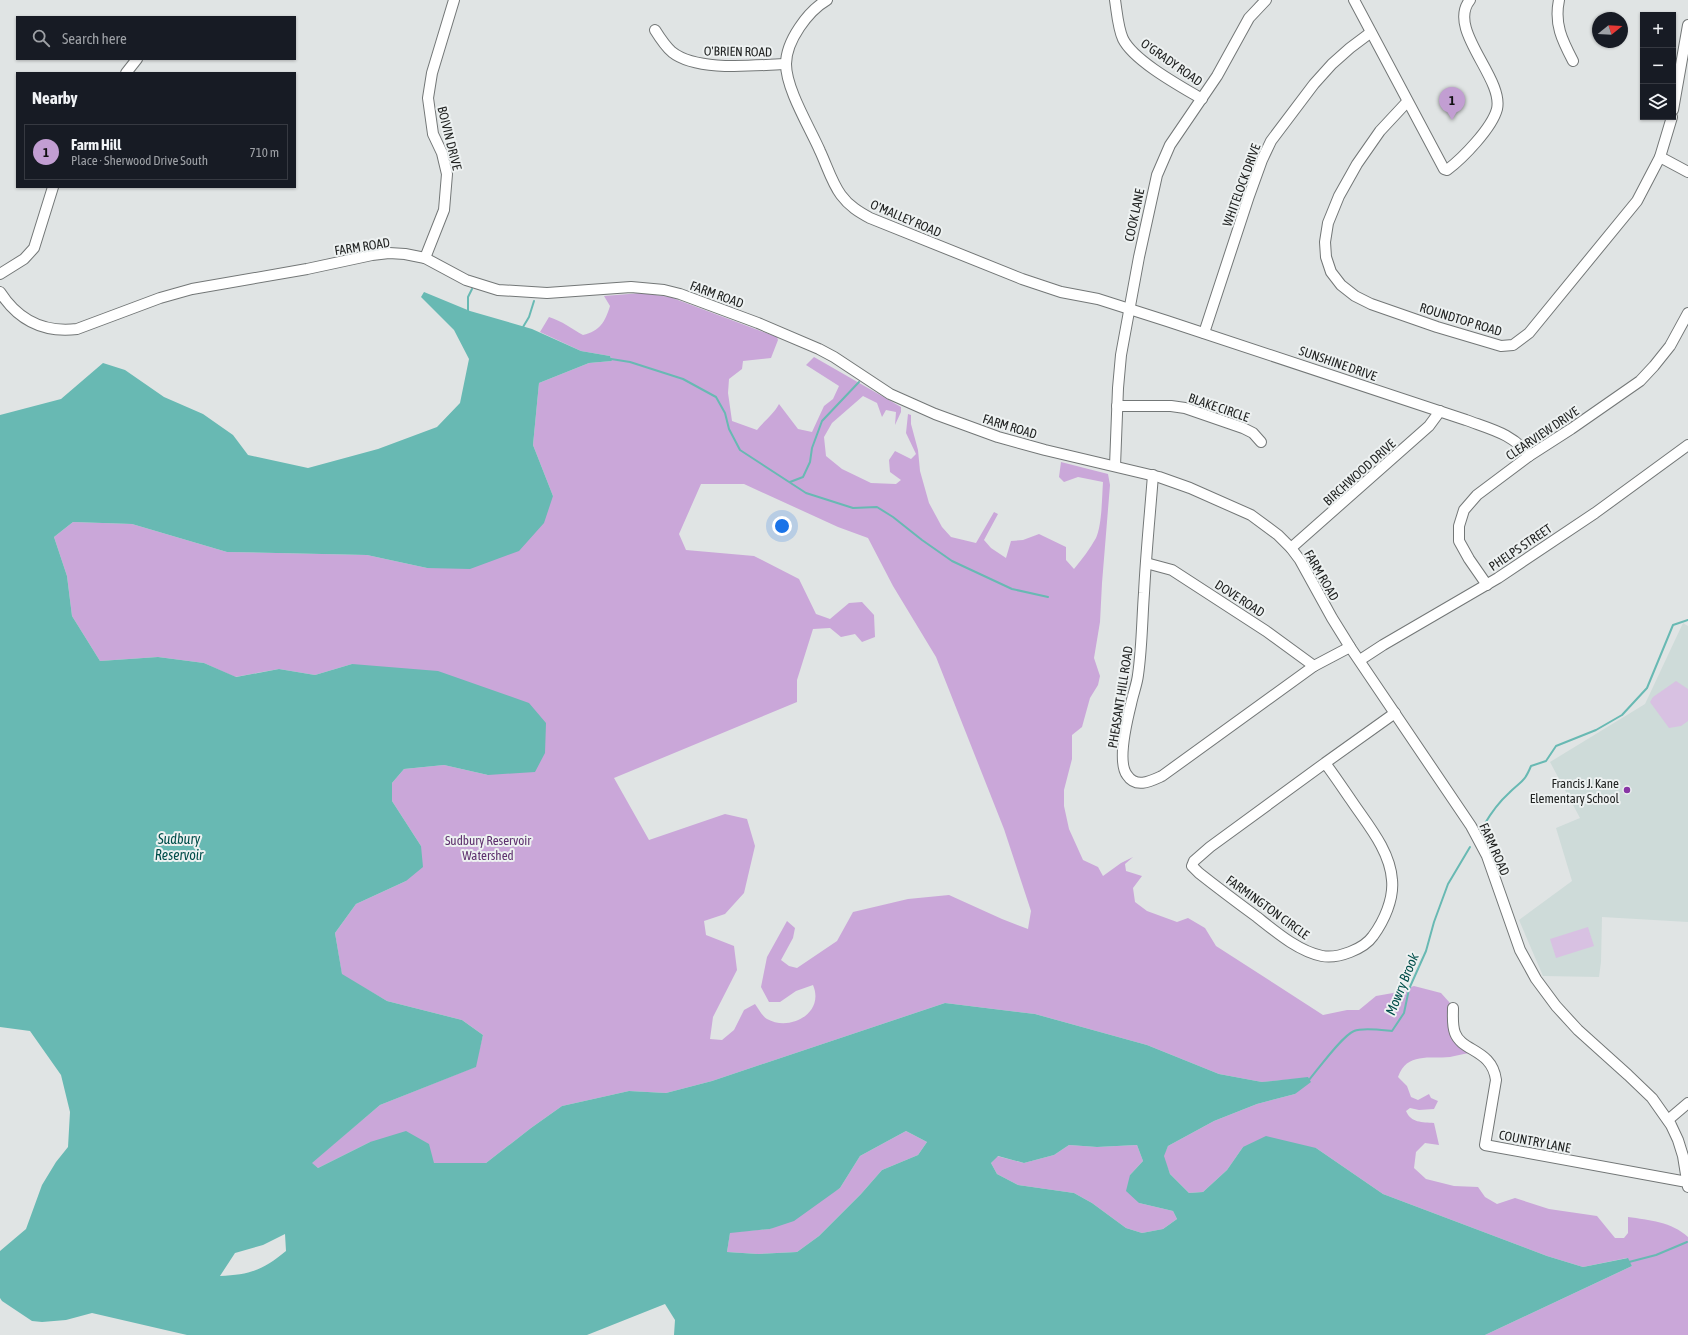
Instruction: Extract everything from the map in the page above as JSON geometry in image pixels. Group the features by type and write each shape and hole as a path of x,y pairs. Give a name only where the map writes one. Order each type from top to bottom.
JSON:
{"street":[{"name":"BOIVIN DRIVE","path":"424,258 444,210 447,174 442,152 433,134 428,98 432,73 454,0"},
{"name":"O'GRADY ROAD","path":"1115,0 1121,34 1131,50 1157,71 1202,99"},
{"name":"COOK LANE","path":"1115,466 1117,406 1121,355 1152,192 1162,160 1170,145 1217,76 1249,18 1266,0"},
{"path":"1354,0 1407,102 1444,168 1447,170 1461,159 1489,125 1497,108 1496,96 1466,30 1465,15 1470,0"},
{"path":"1559,0 1556,13 1558,24 1563,41 1573,61"},
{"name":"O'MALLEY ROAD","path":"822,1 794,35 789,48 786,64 791,88 839,192 856,210 870,218 1022,280 1061,292 1098,299 1130,309"},
{"path":"1676,93 1688,25"},
{"name":"O'BRIEN ROAD","path":"655,30 672,52 685,60 703,64 742,66 786,64"},
{"name":"WHITELOCK DRIVE","path":"1204,333 1249,196 1262,160 1271,141 1314,84 1332,64 1370,33"},
{"path":"127,72 136,60"},
{"name":"ROUNDTOP ROAD","path":"1407,102 1380,131 1357,164 1339,196 1328,223 1324,242 1326,257 1331,272 1341,285 1355,296 1371,304 1437,327 1501,346 1513,345 1529,333 1637,201 1660,157 1671,120"},
{"path":"1660,157 1688,172"},
{"path":"0,274 24,259 34,248 53,188"},
{"name":"FARM ROAD","path":"0,292 16,313 30,322 44,328 63,331 77,329 160,298 203,287 307,269 372,255 405,254 424,258 466,280 481,286 502,291 548,293 630,287 647,288 680,294 758,323 819,349 834,357 890,394 935,414 998,436 1094,462 1153,475 1190,488 1251,515 1269,528 1291,548 1300,560 1350,647 1453,798 1479,841 1493,871 1520,950 1536,979 1567,1018 1656,1102 1668,1120 1678,1140 1688,1184"},
{"name":"SUNSHINE DRIVE","path":"1130,309 1440,411 1510,436 1529,456"},
{"name":"CLEARVIEW DRIVE","path":"1487,585 1469,559 1459,541 1459,526 1464,510 1477,496 1529,456 1571,430 1640,381 1670,346 1688,313"},
{"name":"BLAKE CIRCLE","path":"1117,406 1171,406 1193,410 1246,429 1253,433 1261,442"},
{"name":"BIRCHWOOD DRIVE","path":"1291,548 1429,426 1440,411"},
{"name":"PHELPS STREET","path":"1360,660 1383,645 1487,585 1595,513 1688,445"},
{"name":"PHEASANT HILL ROAD","path":"1153,475 1138,676 1128,714 1123,749 1124,767 1127,776 1137,783 1147,783 1162,776 1314,666 1350,647"},
{"name":"DOVE ROAD","path":"1146,563 1172,570 1266,631 1314,666"},
{"name":"FARMINGTON CIRCLE","path":"1325,762 1380,843 1389,862 1393,881 1388,907 1381,925 1370,941 1355,951 1341,955 1323,956 1303,949 1277,932 1199,873 1192,866 1194,861 1210,847 1325,762 1395,713"},
{"name":"COUNTRY LANE","path":"1453,1008 1455,1033 1459,1039 1488,1060 1495,1070 1496,1080 1485,1145 1688,1184"},
{"path":"1668,1120 1688,1102"}],"shaded area":[{"name":"Francis J. Kane Elementary School","path":"1683,623 1688,626 1688,922 1602,917 1601,962 1599,977 1543,976 1519,920 1572,881 1556,828 1580,818 1550,762 1645,704"},
{"path":"1676,681 1688,689 1688,721 1681,726 1669,728 1650,702 1653,697"},
{"path":"1588,927 1594,946 1556,958 1550,939"}],"green space":[{"name":"Sudbury Reservoir Watershed","path":"641,293 670,297 777,337 778,340 771,358 743,361 742,369 729,379 728,393 732,421 757,430 779,404 798,429 812,432 824,406 833,399 839,386 806,365 814,357 901,407 901,412 895,425 896,412 886,410 882,417 877,403 863,396 832,423 824,437 826,456 842,469 871,483 896,484 901,480 890,472 889,460 895,451 911,459 916,454 906,433 908,414 911,415 911,424 918,450 920,471 929,503 942,527 951,537 976,543 994,512 998,514 984,540 991,548 1006,558 1011,541 1023,540 1039,534 1066,547 1066,560 1074,569 1091,546 1098,532 1103,482 1078,477 1064,482 1059,477 1061,462 1108,474 1110,485 1100,622 1094,658 1100,676 1098,685 1090,698 1082,727 1072,735 1072,759 1064,790 1064,806 1069,829 1083,860 1098,867 1103,876 1121,863 1133,857 1125,864 1126,871 1142,876 1133,888 1135,902 1147,911 1177,922 1188,918 1205,928 1216,946 1323,1015 1347,1010 1359,1010 1376,996 1393,993 1414,986 1441,993 1450,1003 1451,1014 1469,1053 1450,1057 1420,1058 1413,1060 1402,1069 1398,1077 1407,1086 1411,1097 1418,1100 1429,1094 1431,1098 1438,1101 1434,1109 1419,1110 1410,1108 1406,1111 1414,1120 1434,1123 1439,1145 1425,1143 1416,1152 1414,1168 1426,1179 1454,1186 1478,1187 1485,1197 1497,1204 1515,1198 1549,1209 1597,1216 1615,1238 1624,1238 1628,1233 1628,1217 1660,1222 1682,1232 1688,1237 1688,1335 1485,1335 1632,1266 1627,1258 1583,1267 1547,1256 1383,1194 1316,1148 1243,1147 1227,1170 1203,1192 1189,1193 1170,1174 1163,1156 1168,1146 1214,1121 1257,1104 1295,1094 1308,1078 1262,1082 1219,1074 1147,1045 1035,1014 945,1003 712,1081 666,1093 629,1091 562,1106 486,1163 433,1163 370,1142 318,1168 311,1163 380,1105 475,1067 483,1035 462,1020 387,1001 342,975 335,933 356,904 406,881 421,846 392,801 392,783 404,769 444,765 488,775 352,664 315,675 279,669 235,677 204,663 158,657 100,661 72,616 67,576 54,537 73,522 132,524 227,552 367,555 427,568 553,496 533,445 539,383 589,363 612,361 610,356 581,351 540,332 549,317 563,323 583,335 594,331 604,321 610,306 604,296","holes":["701,484 744,484 838,527 868,538 893,586 936,657 1004,829 1031,911 1028,929 949,895 908,899 853,912 837,941 797,968 789,966 781,960 793,938 795,928 787,921 767,957 761,987 769,1002 780,1002 796,991 813,985 815,995 814,1004 810,1011 803,1017 786,1023 776,1022 765,1018 755,1004 744,1010 734,1030 722,1040 710,1039 713,1017 737,970 734,946 706,935 704,921 725,914 744,893 755,846 747,819 725,814 649,840 614,778 797,702 797,680 813,629 830,628 841,637 855,634 862,642 875,637 874,615 862,602 849,603 830,619 816,614 799,579 754,556 686,550 679,534"]},
{"path":"906,1131 927,1142 918,1155 882,1170 861,1194 819,1236 797,1252 758,1254 727,1252 730,1232 770,1229 840,1188 860,1156"},
{"path":"1069,1145 1097,1147 1137,1145 1143,1161 1130,1175 1139,1203 1173,1211 1177,1219 1163,1229 1142,1233 1126,1228 1092,1203 1074,1193 1018,1185 997,1174 991,1163 997,1156 1024,1163 1054,1155"}],"water":[{"name":"Sudbury Reservoir","path":"424,292 470,311 532,329 581,351 610,356 612,361 589,363 539,383 533,445 553,496 544,523 519,551 470,569 427,568 367,555 227,552 132,524 73,522 54,537 67,576 72,616 100,661 158,657 204,663 236,677 279,669 315,675 352,664 438,671 529,703 546,723 545,753 535,772 488,775 444,765 404,769 392,783 392,801 421,846 423,867 406,881 356,904 335,933 342,974 387,1001 462,1020 483,1035 476,1067 380,1105 312,1163 318,1168 370,1142 406,1131 429,1144 434,1163 486,1163 562,1106 629,1091 666,1093 712,1081 945,1003 1035,1014 1147,1045 1219,1074 1262,1082 1308,1077 1311,1082 1295,1094 1257,1104 1214,1121 1168,1146 1164,1156 1170,1174 1189,1193 1203,1192 1227,1170 1243,1147 1266,1136 1316,1148 1383,1194 1547,1256 1583,1267 1628,1258 1632,1266 1485,1335 674,1335 675,1320 665,1304 587,1335 187,1335 92,1313 66,1320 42,1322 32,1321 2,1301 0,1298 0,1251 26,1229 42,1185 56,1162 68,1147 70,1112 61,1075 30,1031 0,1027 0,415 61,399 103,363 125,370 164,397 203,414 233,435 248,455 308,468 378,449 437,427 460,403 469,359 454,330 421,297","holes":["906,1131 927,1142 918,1155 882,1170 861,1194 819,1236 797,1252 758,1254 727,1252 730,1233 770,1229 794,1221 840,1188 860,1156","1069,1145 1097,1147 1137,1145 1143,1161 1130,1175 1126,1191 1139,1203 1173,1211 1177,1219 1163,1229 1142,1233 1126,1228 1092,1203 1074,1193 1018,1185 997,1174 991,1163 998,1156 1024,1163 1054,1155","285,1234 286,1251 270,1263 248,1273 220,1276 235,1253 263,1245"]}],"waterway":[{"path":"468,311 468,297 472,289"},
{"path":"523,327 529,317 534,301"},
{"path":"611,359 630,362 683,379 716,397 725,413 729,429 740,450 806,493 853,508 877,507 893,517 952,561 1012,589 1048,597"},
{"path":"790,482 803,477 810,462 812,448 822,421 859,382"},
{"name":"Mowry Brook","path":"1484,825 1505,796 1524,779 1531,766 1546,761 1556,746 1596,730 1622,715 1647,688 1673,625 1688,620"},
{"name":"Mowry Brook","path":"1309,1080 1343,1039 1354,1031 1367,1029 1392,1031 1404,1013 1409,989 1426,951 1434,922 1448,884 1470,847"},
{"path":"1629,1262 1656,1255 1687,1242"}],"place":[{"name":"Farm Hill","path":"1452,120"},
{"name":"Francis J. Kane Elementary School","path":"1627,790"}]}
